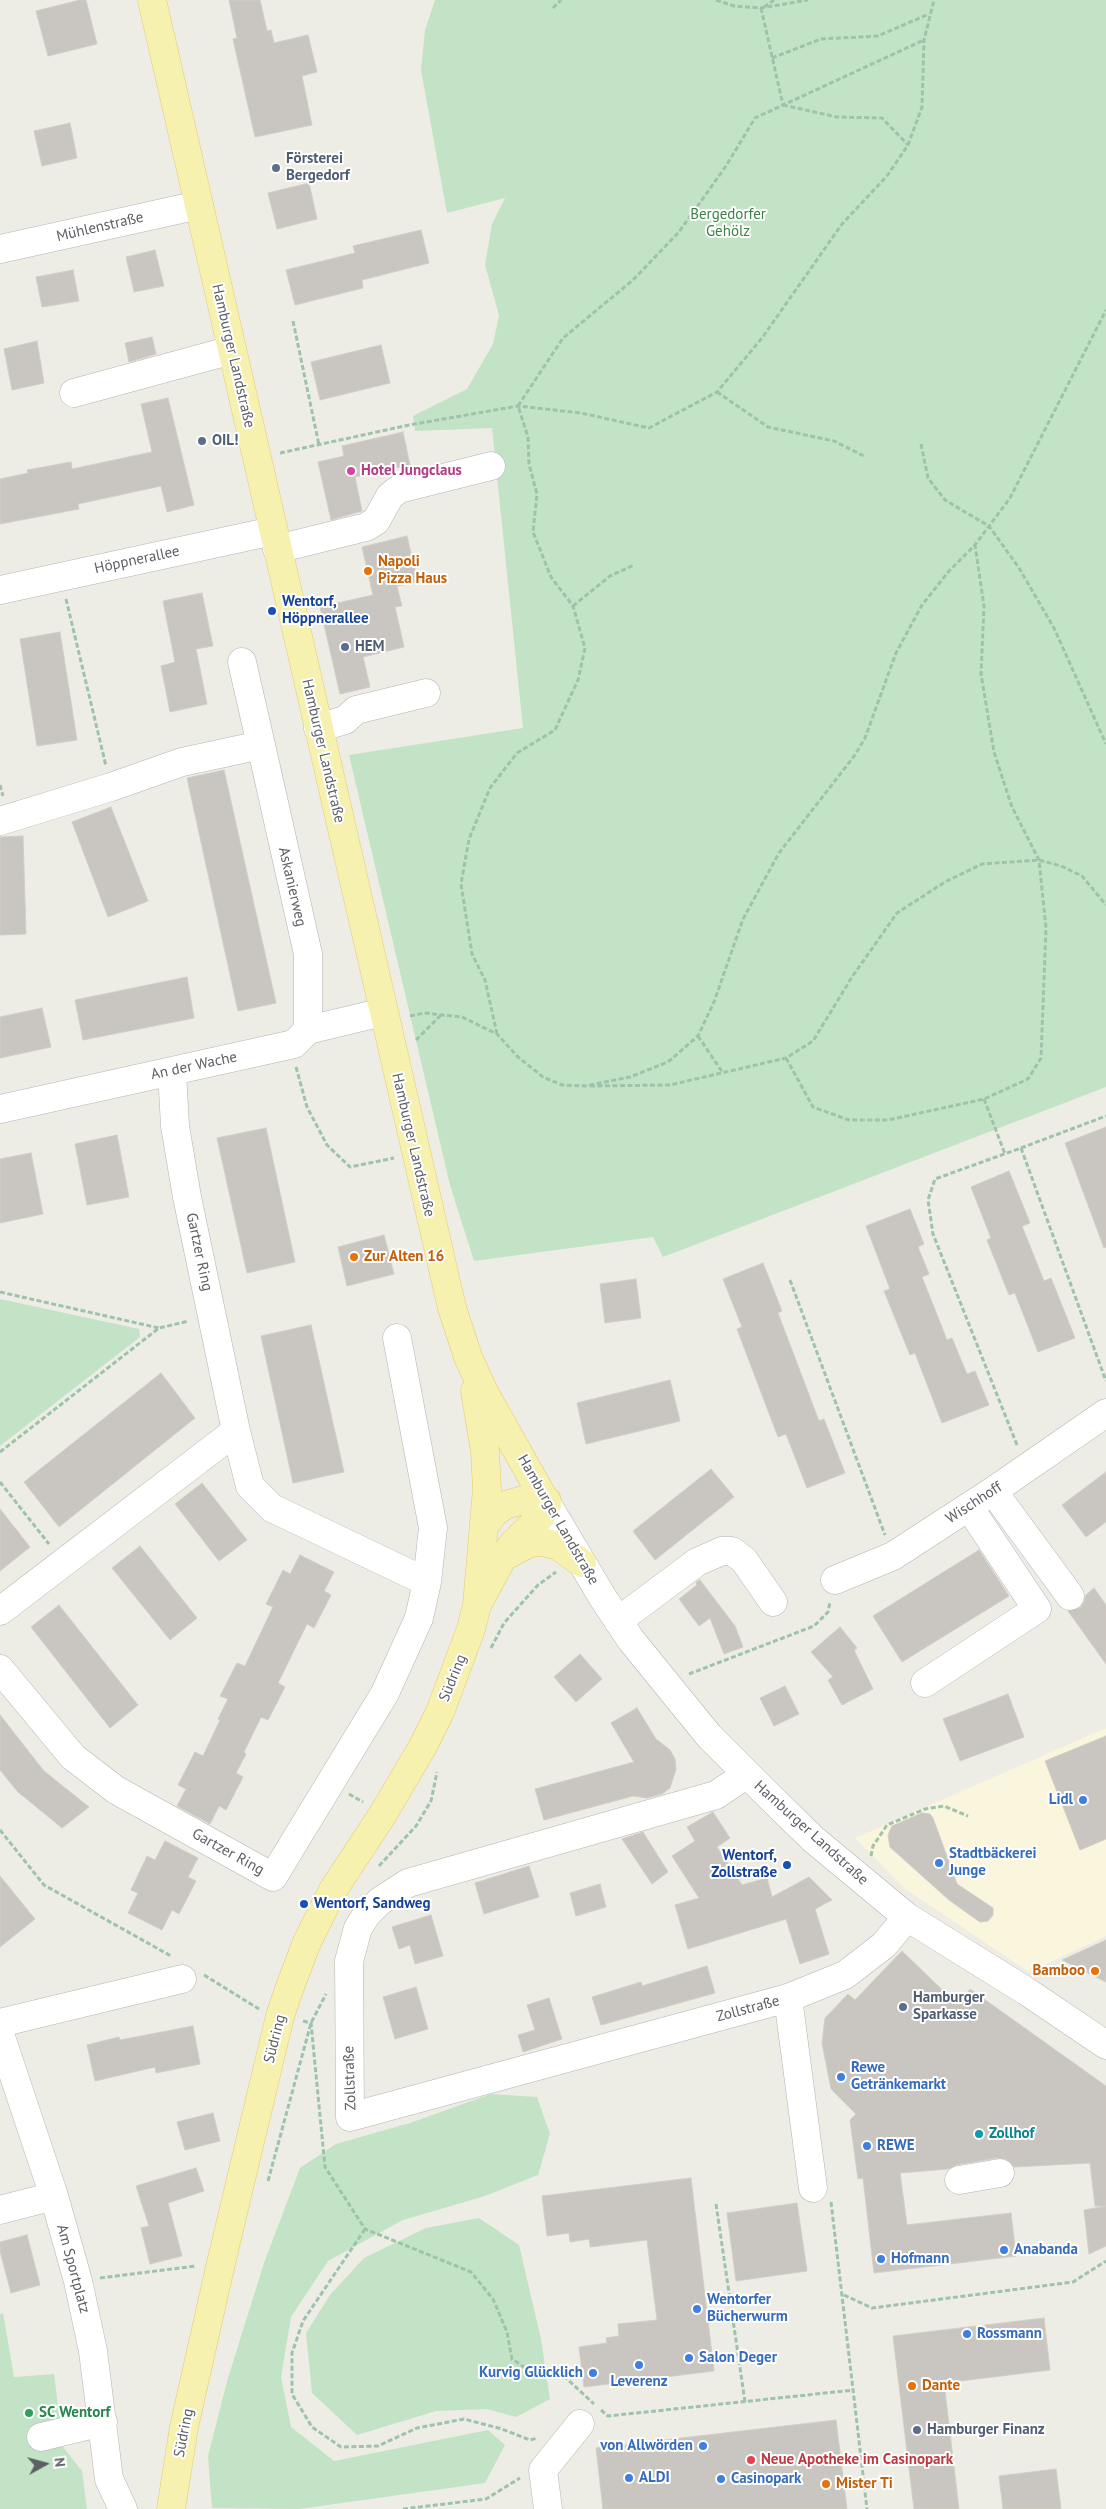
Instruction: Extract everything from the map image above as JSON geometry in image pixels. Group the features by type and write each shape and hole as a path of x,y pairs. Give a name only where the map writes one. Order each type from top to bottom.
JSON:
{"main road":[{"name":"Hamburger Landstraße","path":"152,0 415,1154 452,1308 468,1357 501,1424 547,1502"},
{"name":"Südring","path":"171,2509 184,2427 280,2016 317,1920 347,1866 383,1814 423,1746 440,1712 465,1648 477,1605 487,1489 485,1451 468,1357"},
{"path":"485,1525 494,1513 505,1505 527,1499 547,1502"},
{"name":"Südring","path":"477,1605 503,1558 513,1544 541,1516 547,1502"},
{"path":"503,1558 529,1543 543,1542 558,1546 582,1562"}],"street":[{"name":"Mühlenstraße","path":"0,249 199,205"},
{"path":"74,393 232,350"},
{"name":"Höppnerallee","path":"0,590 61,576 275,540 366,527 376,521 390,496 399,490 491,466"},
{"name":"Askanierweg","path":"242,662 308,954 301,1037"},
{"path":"318,728 345,720 356,710 426,693"},
{"path":"0,821 111,787 182,762 261,745"},
{"name":"An der Wache","path":"0,1109 172,1071 384,1017"},
{"name":"Gartzer Ring","path":"172,1071 177,1135 187,1197 236,1431 250,1486 272,1508 428,1582"},
{"name":"Gartzer Ring","path":"0,1669 73,1757 116,1790 273,1877 385,1693 419,1618 428,1582 433,1528 397,1338"},
{"name":"Wischhoff","path":"835,1580 893,1556 993,1491 1106,1413"},
{"path":"0,1611 236,1431"},
{"path":"993,1491 1070,1596"},
{"name":"Hamburger Landstraße","path":"547,1502 618,1621 668,1689 708,1736 747,1774 813,1838 907,1917 1026,1991 1106,2045"},
{"path":"925,1683 1037,1609 969,1507"},
{"path":"618,1621 697,1562 722,1551 732,1551 744,1560 773,1602"},
{"name":"Zollstraße","path":"747,1774 716,1795 408,1883 393,1892 367,1914 352,1943 348,1982 350,2117 788,1998 845,1974 884,1945 907,1917"},
{"path":"0,2024 187,1971"},
{"path":"788,1998 822,2190"},
{"name":"Am Sportplatz","path":"0,2034 54,2196 78,2281 93,2351 110,2478 123,2509"},
{"path":"958,2180 1000,2173"},
{"path":"0,2210 54,2196"},
{"path":"40,2437 103,2422"},
{"path":"548,2509 543,2470 549,2447 580,2424"}],"path":[{"path":"553,8 561,0"},
{"path":"716,0 734,6 761,8 808,0"},
{"path":"761,8 774,0"},
{"path":"257,458 410,425 518,406 581,413 649,428 717,392 762,338 842,224 887,176 908,145 922,107 924,40 934,0"},
{"path":"761,8 782,105"},
{"path":"772,58 822,39 878,36 929,14"},
{"path":"518,406 563,338 633,280 679,232 726,166 755,118 924,40"},
{"path":"782,105 837,117 882,118 908,145"},
{"path":"585,1086 630,1077 668,1062 698,1036 714,1002 743,919 778,853 855,755 865,738 896,653 922,605 949,571 975,544 1014,490 1106,310"},
{"path":"293,321 319,445"},
{"path":"717,392 768,427 834,441 866,457"},
{"path":"497,1034 485,980 472,954 461,884 469,840 490,788 517,753 555,730 578,680 585,648 572,606 551,578 533,532 537,494 529,464 528,437 518,406"},
{"path":"922,444 928,478 945,500 989,526 1019,568 1054,628 1106,744"},
{"path":"786,1058 813,1107 849,1120 888,1120 984,1099 1028,1079 1041,1058 1046,928 1040,860 1012,806 994,752 981,674 984,606 975,544"},
{"path":"572,606 610,576 634,565"},
{"path":"61,576 111,787"},
{"path":"384,1017 442,1013 462,1017 497,1034 518,1057 543,1077 562,1085 623,1087 670,1085 786,1058 813,1041 852,977 898,913 945,882 982,864 1040,860 1082,876 1106,905"},
{"path":"416,1040 442,1013"},
{"path":"698,1036 723,1073"},
{"path":"301,1037 296,1067 307,1107 327,1145 350,1167 415,1154"},
{"path":"984,1099 1005,1154"},
{"path":"1027,1468 933,1234 928,1200 935,1179 1106,1116"},
{"path":"1021,1148 1106,1381"},
{"path":"790,1280 893,1556"},
{"path":"0,1292 159,1328"},
{"path":"0,1452 159,1328 213,1314"},
{"path":"0,1482 63,1563"},
{"path":"668,1689 693,1672 814,1626 828,1612 835,1580"},
{"path":"330,1782 383,1814"},
{"path":"866,1884 873,1846 887,1825 925,1809 944,1806 968,1816"},
{"path":"0,1830 44,1885 187,1971 260,2010 311,2023 325,2167 365,2229 471,2272 493,2299 507,2332 512,2359 533,2373 565,2376 608,2416"},
{"path":"366,1839 384,1861 393,1892"},
{"path":"822,2190 843,2295 867,2509"},
{"path":"716,2204 745,2402"},
{"path":"365,2229 303,2321 292,2353 292,2394 312,2427 341,2447 378,2446 417,2428 464,2419 502,2429 549,2447"},
{"path":"843,2295 872,2308 1073,2282 1106,2261"},
{"path":"78,2281 221,2263"},
{"path":"580,2424 608,2416 854,2390"},
{"path":"403,2509 486,2499 549,2447"}],"shaded area":[{"path":"1106,1728 1106,1936 1029,1972 904,1888 855,1838"}],"green space":[{"name":"Bergedorfer Gehölz","path":"435,0 1106,0 1106,1087 663,1257 653,1237 474,1261 450,1185 349,755 523,728 492,428 415,431 413,416 467,389 493,344 499,315 485,265 492,224 505,198 447,213 421,70 425,30"},
{"path":"0,1299 139,1329 140,1337 0,1446"},
{"path":"491,2094 537,2097 550,2134 538,2175 485,2196 403,2220 328,2261 291,2317 281,2377 291,2427 334,2461 488,2430 505,2445 485,2483 299,2509 212,2508 208,2456 228,2378 264,2263 300,2168 336,2144 410,2123"},
{"path":"479,2218 519,2245 541,2339 550,2399 516,2417 487,2409 436,2411 357,2435 312,2393 306,2333 330,2295 364,2258 426,2228"},
{"name":"SC Wentorf","path":"3,2313 14,2377 54,2374 63,2447 82,2471 87,2509 0,2509 0,2314"}],"building":[{"path":"86,0 97,44 48,56 36,11"},
{"path":"229,0 260,0 267,31 271,30 274,43 308,35 317,72 302,76 312,125 255,137 233,39 237,38"},
{"path":"70,123 77,158 42,166 34,131"},
{"path":"309,183 317,219 277,229 268,193"},
{"path":"421,230 429,263 362,280 363,288 295,305 286,270 355,253 353,246"},
{"path":"155,250 164,286 134,292 126,257"},
{"path":"73,270 79,301 42,307 36,277"},
{"path":"152,337 156,354 129,362 125,343"},
{"path":"37,341 44,383 12,390 4,349"},
{"path":"381,345 390,383 320,400 311,362"},
{"path":"168,398 194,505 167,512 161,486 78,504 79,509 0,524 0,479 28,473 27,470 71,462 72,469 152,452 141,404"},
{"name":"Hotel Jungclaus","path":"403,432 410,465 355,477 362,511 331,520 318,462 344,456 342,446"},
{"path":"407,536 418,582 397,586 402,606 395,607 404,647 363,657 370,687 340,694 320,607 373,595 362,547"},
{"path":"202,593 213,646 196,649 207,704 170,712 161,666 175,662 163,601"},
{"path":"60,632 77,740 37,746 20,639"},
{"path":"224,770 276,1003 238,1011 187,778"},
{"path":"111,807 148,901 108,917 72,822"},
{"path":"23,836 26,934 0,935 0,837"},
{"path":"187,977 194,1018 83,1040 75,1000"},
{"path":"42,1008 51,1047 0,1058 0,1017"},
{"path":"1106,1127 1106,1247 1104,1248 1065,1143"},
{"path":"266,1128 295,1262 247,1273 217,1138"},
{"path":"117,1135 129,1197 87,1205 75,1144"},
{"path":"31,1153 43,1214 0,1223 0,1159"},
{"path":"1009,1171 1030,1223 1022,1226 1044,1281 1051,1278 1075,1338 1038,1352 1015,1293 1009,1295 987,1240 991,1238 971,1187"},
{"path":"910,1209 924,1244 918,1247 929,1274 922,1277 947,1340 952,1338 967,1374 975,1371 989,1405 942,1423 915,1353 910,1355 884,1291 890,1289 866,1226"},
{"path":"384,1235 394,1274 347,1286 338,1247"},
{"path":"763,1263 782,1311 778,1313 819,1421 824,1419 845,1473 807,1488 786,1434 778,1437 737,1329 742,1327 723,1279"},
{"path":"636,1279 641,1318 605,1323 600,1284"},
{"path":"311,1325 344,1472 293,1483 261,1336"},
{"path":"161,1373 195,1418 59,1527 24,1482"},
{"path":"670,1380 680,1421 586,1444 577,1403"},
{"path":"711,1469 734,1497 655,1560 633,1531"},
{"path":"1106,1472 1106,1522 1086,1537 1062,1505"},
{"path":"202,1483 247,1540 219,1561 175,1504"},
{"path":"0,1509 30,1547 0,1571"},
{"path":"140,1546 197,1618 170,1640 112,1568"},
{"path":"979,1550 1009,1596 902,1662 873,1616"},
{"path":"300,1555 334,1572 324,1591 331,1595 314,1628 307,1624 278,1683 285,1687 268,1720 261,1717 244,1752 246,1754 236,1773 243,1777 226,1810 219,1806 210,1824 177,1806 186,1789 178,1785 195,1752 203,1756 228,1699 220,1696 237,1663 245,1666 273,1607 266,1604 283,1570 290,1574"},
{"path":"700,1580 735,1626 743,1647 724,1654 710,1618 699,1626 679,1599 697,1585 696,1582"},
{"path":"1094,1588 1106,1605 1106,1664 1068,1611 1080,1608 1086,1595"},
{"path":"59,1605 138,1705 110,1728 31,1627"},
{"path":"840,1627 857,1648 854,1650 873,1689 842,1705 828,1680 833,1677 811,1652"},
{"path":"580,1654 602,1679 576,1702 554,1677"},
{"path":"785,1686 799,1714 774,1726 760,1698"},
{"path":"1008,1694 1024,1737 960,1761 943,1719"},
{"path":"637,1708 656,1739 670,1750 675,1759 676,1769 670,1788 662,1794 647,1798 633,1796 544,1820 535,1789 634,1762 611,1723"},
{"path":"0,1715 44,1771 89,1807 62,1828 18,1792 0,1770"},
{"name":"Lidl","path":"1106,1736 1106,1839 1080,1850 1045,1761"},
{"path":"713,1812 730,1838 717,1847 742,1885 767,1878 772,1897 809,1877 832,1900 815,1909 829,1954 800,1964 786,1919 688,1949 675,1905 699,1898 672,1856 695,1841 687,1827"},
{"path":"922,1813 930,1814 933,1818 957,1884 993,1908 993,1915 988,1921 980,1922 949,1900 890,1847 888,1835 892,1826"},
{"path":"643,1832 668,1872 652,1884 622,1839"},
{"path":"165,1841 198,1858 188,1877 196,1881 179,1914 172,1910 162,1930 128,1913 138,1893 131,1890 147,1856 155,1860"},
{"path":"529,1866 539,1897 484,1914 475,1883"},
{"path":"0,1876 35,1919 0,1947"},
{"path":"600,1884 606,1907 576,1916 570,1893"},
{"path":"431,1915 443,1956 415,1964 410,1945 399,1949 392,1927"},
{"name":"Bamboo","path":"1106,1940 1106,1982 1062,1960"},
{"name":"Zollhof","path":"902,1951 958,2005 970,1989 1106,2086 1106,2206 1095,2206 1090,2163 1014,2167 1006,2159 997,2158 956,2165 948,2169 900,2173 907,2225 1011,2213 1016,2256 874,2273 863,2178 858,2179 850,2120 856,2114 831,2089 822,2043 825,2018 848,1994 855,2000"},
{"path":"707,1966 715,1993 601,2025 592,1997 641,1982 642,1986"},
{"path":"416,1987 428,2029 395,2039 383,1997"},
{"path":"549,1998 562,2039 523,2052 518,2035 535,2030 527,2005"},
{"path":"193,2026 200,2064 156,2073 155,2067 95,2081 87,2045 119,2037 120,2040"},
{"path":"213,2113 220,2141 185,2150 177,2122"},
{"path":"196,2168 204,2191 168,2203 182,2256 150,2264 141,2228 149,2226 136,2186"},
{"path":"691,2178 714,2371 584,2387 579,2347 607,2343 606,2338 619,2336 618,2324 657,2320 647,2240 590,2247 589,2239 570,2242 569,2233 547,2236 542,2196"},
{"path":"797,2203 807,2271 736,2281 727,2213"},
{"path":"1106,2206 1106,2246 1089,2254 1084,2210"},
{"path":"27,2235 40,2285 11,2293 0,2251 0,2242"},
{"path":"1044,2318 1050,2370 944,2383 959,2509 914,2509 893,2336"},
{"name":"Casinopark","path":"836,2420 847,2509 603,2509 596,2448"},
{"path":"1056,2469 1061,2509 1003,2509 999,2476"}],"place":[{"name":"Försterei Bergedorf","path":"276,168"},
{"name":"OIL!","path":"202,441"},
{"name":"Hotel Jungclaus","path":"351,471"},
{"name":"Napoli Pizza Haus","path":"368,571"},
{"name":"Wentorf, Höppnerallee","path":"272,611"},
{"name":"HEM","path":"345,647"},
{"name":"Zur Alten 16","path":"354,1257"},
{"name":"Lidl","path":"1083,1800"},
{"name":"Stadtbäckerei Junge","path":"939,1863"},
{"name":"Wentorf, Zollstraße","path":"787,1865"},
{"name":"Wentorf, Sandweg","path":"304,1904"},
{"name":"Bamboo","path":"1095,1971"},
{"name":"Hamburger Sparkasse","path":"903,2007"},
{"name":"Rewe Getränkemarkt","path":"841,2077"},
{"name":"Zollhof","path":"979,2134"},
{"name":"REWE","path":"867,2146"},
{"name":"Anabanda","path":"1004,2250"},
{"name":"Hofmann","path":"881,2259"},
{"name":"Wentorfer Bücherwurm","path":"697,2309"},
{"name":"Rossmann","path":"967,2334"},
{"name":"Salon Deger","path":"689,2358"},
{"name":"Leverenz","path":"639,2365"},
{"name":"Kurvig Glücklich","path":"593,2373"},
{"name":"Dante","path":"912,2386"},
{"name":"SC Wentorf","path":"29,2413"},
{"name":"Hamburger Finanz","path":"917,2430"},
{"name":"von Allwörden","path":"703,2446"},
{"name":"Neue Apotheke im Casinopark","path":"751,2460"},
{"name":"ALDI","path":"629,2478"},
{"name":"Casinopark","path":"721,2479"},
{"name":"Mister Ti","path":"826,2484"}]}
